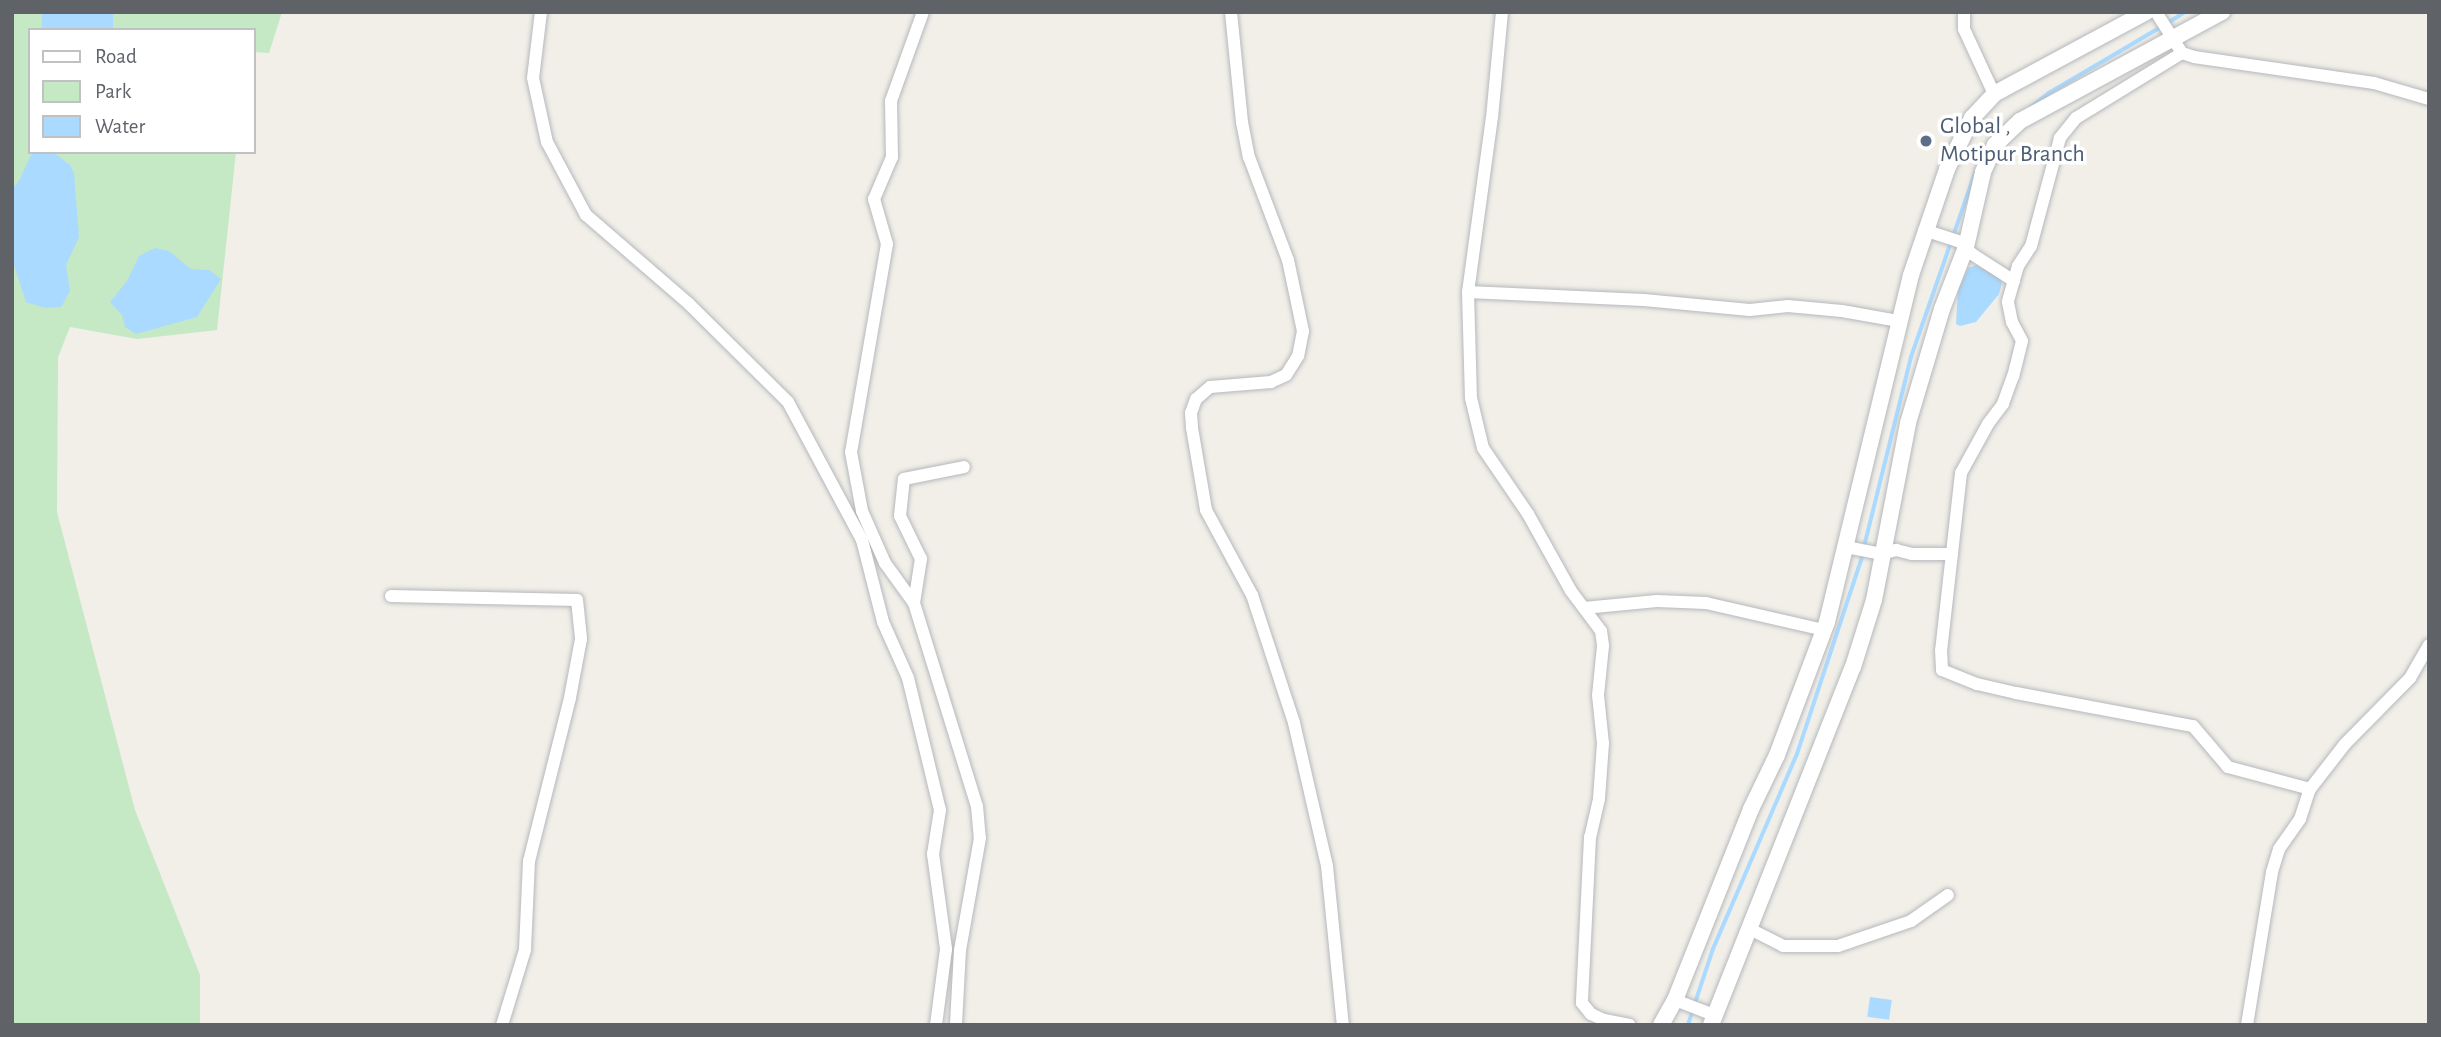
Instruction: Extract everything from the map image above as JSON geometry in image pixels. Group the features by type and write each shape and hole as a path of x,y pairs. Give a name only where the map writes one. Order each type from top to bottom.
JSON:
{"main road":[{"path":"1712,1020 1853,667 1874,600 1908,423 1983,172 1995,145 2020,121 2170,35 2222,12"},
{"path":"1661,1025 1675,1000 1797,706 1824,630 1899,321 1931,233 1947,169 1972,118 1994,94 2154,14"}],"street":[{"path":"541,12 533,78 547,142 586,215 689,304 788,402 812,453 862,540 883,622 908,678 940,810 933,854 946,949 936,1025"},
{"path":"923,12 891,101 892,157 874,199 887,244 851,452 862,511 885,563 914,603 977,806 980,838 960,950 956,1025"},
{"path":"1231,12 1242,122 1250,157 1288,260 1303,331 1298,356 1286,375 1271,382 1210,387 1196,399 1191,413 1192,428 1206,510 1252,594 1297,736 1328,866 1343,1025"},
{"path":"1502,12 1492,117 1468,292 1471,398 1483,448 1601,631 1603,646 1598,695 1603,743 1599,799 1590,837 1583,1003 1591,1014 1602,1022 1630,1025"},
{"path":"1964,12 1964,29 1994,94"},
{"path":"2154,14 2182,53"},
{"path":"2310,789 2228,767 2193,726 2015,693 1946,674 1942,670 1941,650 1961,473 1988,424 2003,404 2022,341 2012,322 2008,302 2018,266 2031,246 2060,138 2076,118 2182,53 2374,83 2429,99"},
{"path":"1931,233 1963,244 1990,267 2014,281"},
{"path":"1468,292 1644,300 1750,310 1788,306 1842,311 1899,321"},
{"path":"914,603 921,559 900,516 904,479 964,467"},
{"path":"1846,547 1881,554 1896,550 1912,554 1952,554"},
{"path":"391,596 577,600 580,639 570,698 529,861 525,950 502,1025"},
{"path":"1584,608 1657,601 1706,603 1781,617 1824,630"},
{"path":"2247,1025 2272,872 2279,849 2300,819 2310,789 2345,744 2410,678 2429,645"},
{"path":"1748,928 1783,946 1838,946 1911,920 1948,895"},
{"path":"1675,1000 1712,1020"}],"green space":[{"path":"12,12 282,12 269,53 256,52 256,28 28,28 28,154 236,154 217,330 137,339 70,327 58,357 57,512 135,810 200,975 200,1025 12,1025"}],"water":[{"path":"42,12 113,12 113,28 42,28"},
{"path":"56,154 70,165 74,173 79,237 66,265 70,291 61,307 45,308 26,302 12,259 12,189 19,181 31,155"},
{"path":"155,248 169,251 191,269 209,270 221,279 197,317 136,334 125,327 122,315 110,302 127,281 139,256"},
{"path":"1976,265 1999,277 2002,283 1999,294 1976,322 1960,326 1956,324 1958,290 1968,268"},
{"path":"1870,997 1892,1000 1889,1020 1867,1017"}],"waterway":[{"path":"2168,23 2185,12"},
{"path":"2031,107 2049,93 2161,27"},
{"path":"1864,547 1911,357 1975,173"},
{"path":"1695,1003 1713,949 1797,754 1863,555"},
{"path":"1688,1025 1693,1010"}],"place":[{"name":"Global , Motipur Branch","path":"1926,141"}]}
